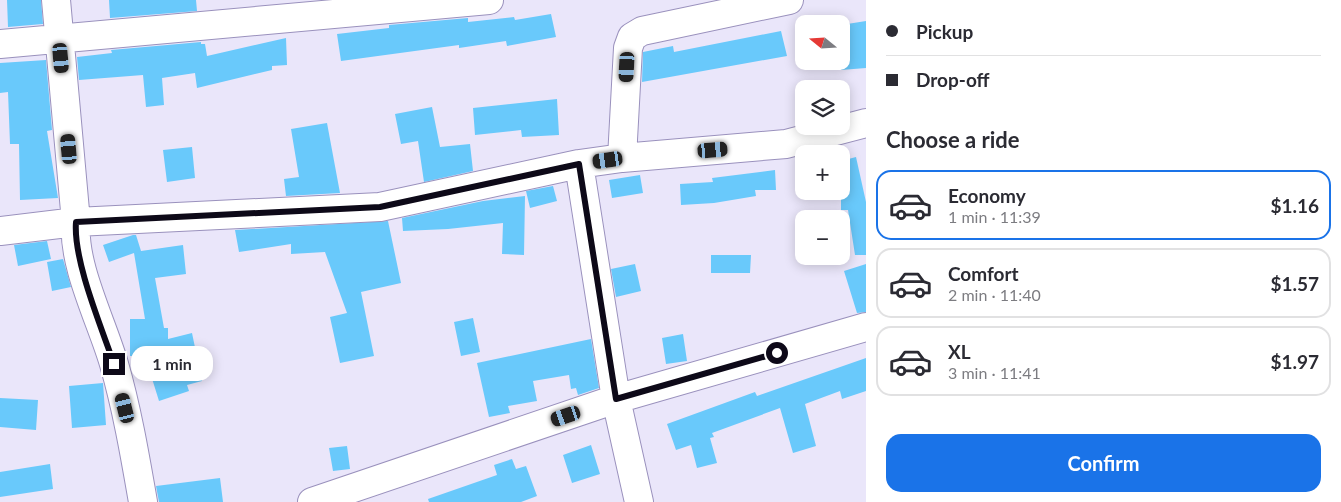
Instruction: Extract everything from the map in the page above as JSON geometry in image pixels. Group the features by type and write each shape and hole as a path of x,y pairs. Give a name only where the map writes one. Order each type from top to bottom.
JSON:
{"street":[{"path":"56,0 76,222 75,235 80,260 114,364 144,502"},
{"path":"0,44 489,0"},
{"path":"622,158 628,48 632,37 642,31 789,0"},
{"path":"0,231 76,222 380,207 579,164 622,158 786,144 866,123"},
{"path":"579,164 616,399 639,502"},
{"path":"312,502 616,399 866,327"}],"building":[{"path":"7,0 41,0 43,24 8,27"},
{"path":"109,0 196,0 197,11 110,18"},
{"path":"551,14 556,37 507,46 506,41 459,48 459,45 341,61 337,34 389,28 389,25 468,18 468,22 514,17 515,20"},
{"path":"866,21 866,68 850,69 850,24"},
{"path":"781,31 787,56 642,82 643,52 673,46 674,52"},
{"path":"286,38 287,65 272,66 272,70 197,88 195,73 162,78 164,105 146,107 143,75 79,80 77,57 112,53 111,50 201,42 201,44 205,44 207,56"},
{"path":"46,60 52,130 47,131 58,198 20,200 19,144 10,144 8,92 0,93 0,63"},
{"path":"557,99 559,135 522,137 521,130 475,135 473,108"},
{"path":"432,107 440,147 470,144 473,171 424,182 418,141 401,144 395,114"},
{"path":"327,123 340,193 286,196 284,179 299,177 291,129"},
{"path":"192,147 195,178 167,182 163,150"},
{"path":"856,157 866,202 866,255 855,255 850,210 841,210 841,200 850,200 850,159"},
{"path":"775,170 776,190 755,190 756,196 714,203 681,205 680,184 713,182 712,178"},
{"path":"640,175 643,193 612,198 609,180"},
{"path":"553,186 557,201 530,208 526,191"},
{"path":"525,196 524,255 502,254 503,223 448,229 403,231 402,218 483,201"},
{"path":"388,221 401,283 361,292 374,356 340,363 330,317 347,313 325,252 291,254 291,244 239,252 235,230"},
{"path":"136,235 141,251 183,245 186,274 155,278 164,328 168,328 168,339 192,333 202,381 187,385 189,391 159,401 145,356 130,356 130,319 145,319 134,253 109,262 103,245"},
{"path":"47,241 51,259 18,266 14,245"},
{"path":"711,255 751,255 750,273 711,273"},
{"path":"63,259 71,287 52,291 47,262"},
{"path":"635,264 641,291 616,297 611,269"},
{"path":"866,264 866,312 857,313 844,271"},
{"path":"473,318 480,352 461,356 454,322"},
{"path":"683,334 687,361 666,364 662,338"},
{"path":"591,339 599,388 578,395 576,388 571,389 569,375 533,381 537,401 508,406 510,413 489,417 477,363"},
{"path":"866,358 866,391 842,399 840,391 805,404 816,446 793,453 780,408 712,433 714,437 710,438 717,463 697,468 691,445 676,450 667,424 755,392 757,396"},
{"path":"103,383 106,425 72,428 69,386"},
{"path":"0,398 38,400 36,430 0,427"},
{"path":"591,445 600,474 572,483 563,455"},
{"path":"347,446 350,469 333,471 329,448"},
{"path":"512,459 516,469 526,466 537,496 521,502 429,502 428,499 497,475 494,465"},
{"path":"50,464 53,489 0,497 0,472"},
{"path":"220,478 223,502 159,502 156,486"}],"route":[{"path":"114,364 80,260 75,235 76,222 380,207 579,164 616,399 777,353"}]}
